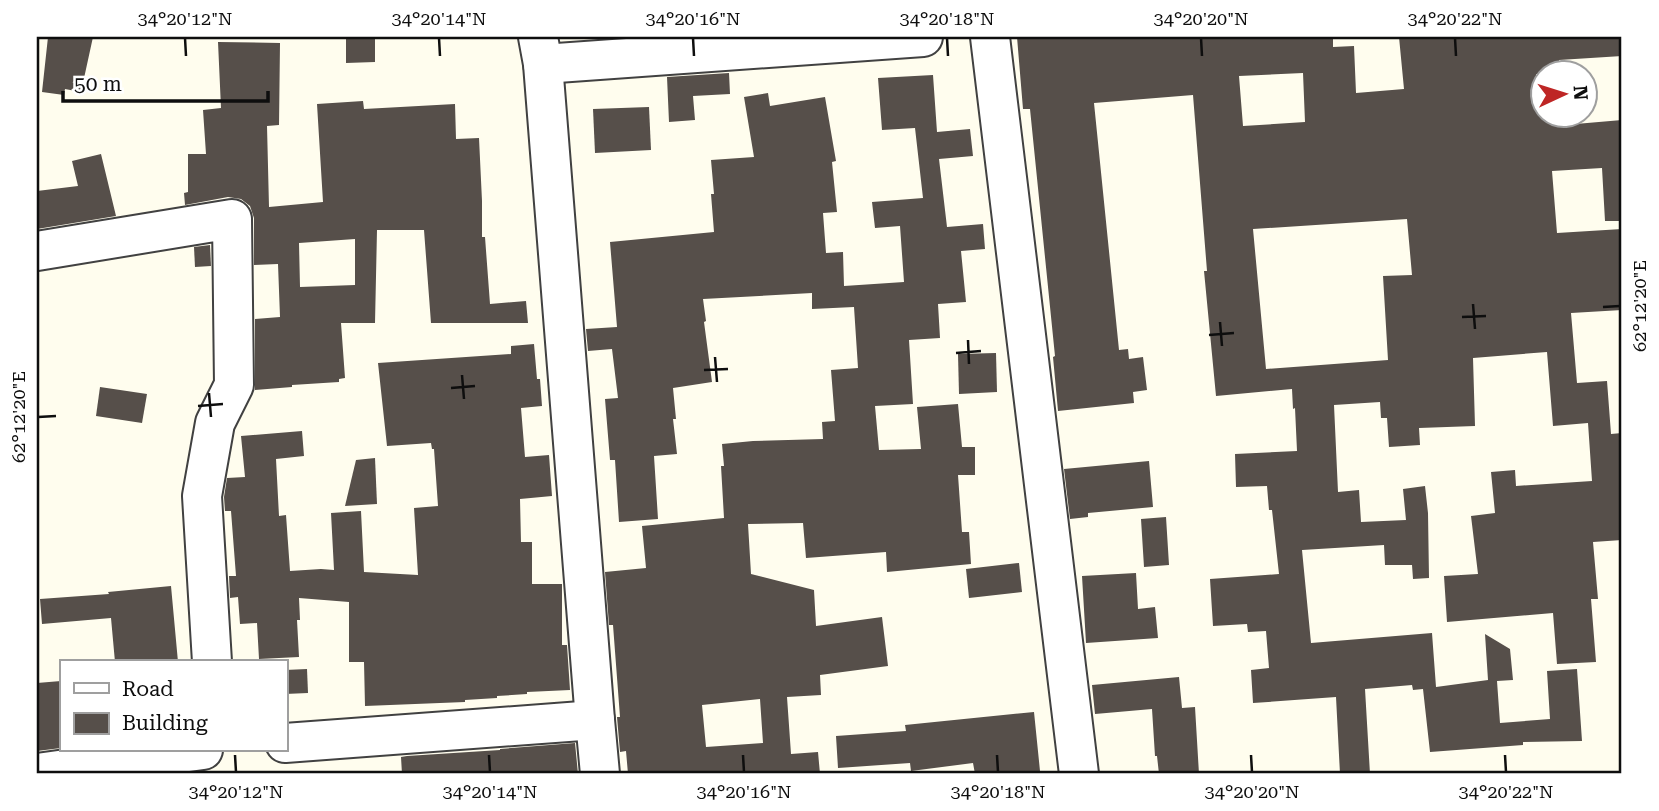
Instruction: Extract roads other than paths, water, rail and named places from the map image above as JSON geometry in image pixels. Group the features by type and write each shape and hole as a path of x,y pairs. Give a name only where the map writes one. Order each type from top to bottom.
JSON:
{"street":[{"path":"600,774 541,50 923,37"},
{"path":"990,37 1079,774"},
{"path":"37,251 232,219 234,385 215,422 202,495 212,660"},
{"path":"287,743 595,720"},
{"path":"37,773 189,752"},
{"path":"217,752 220,774"}]}
